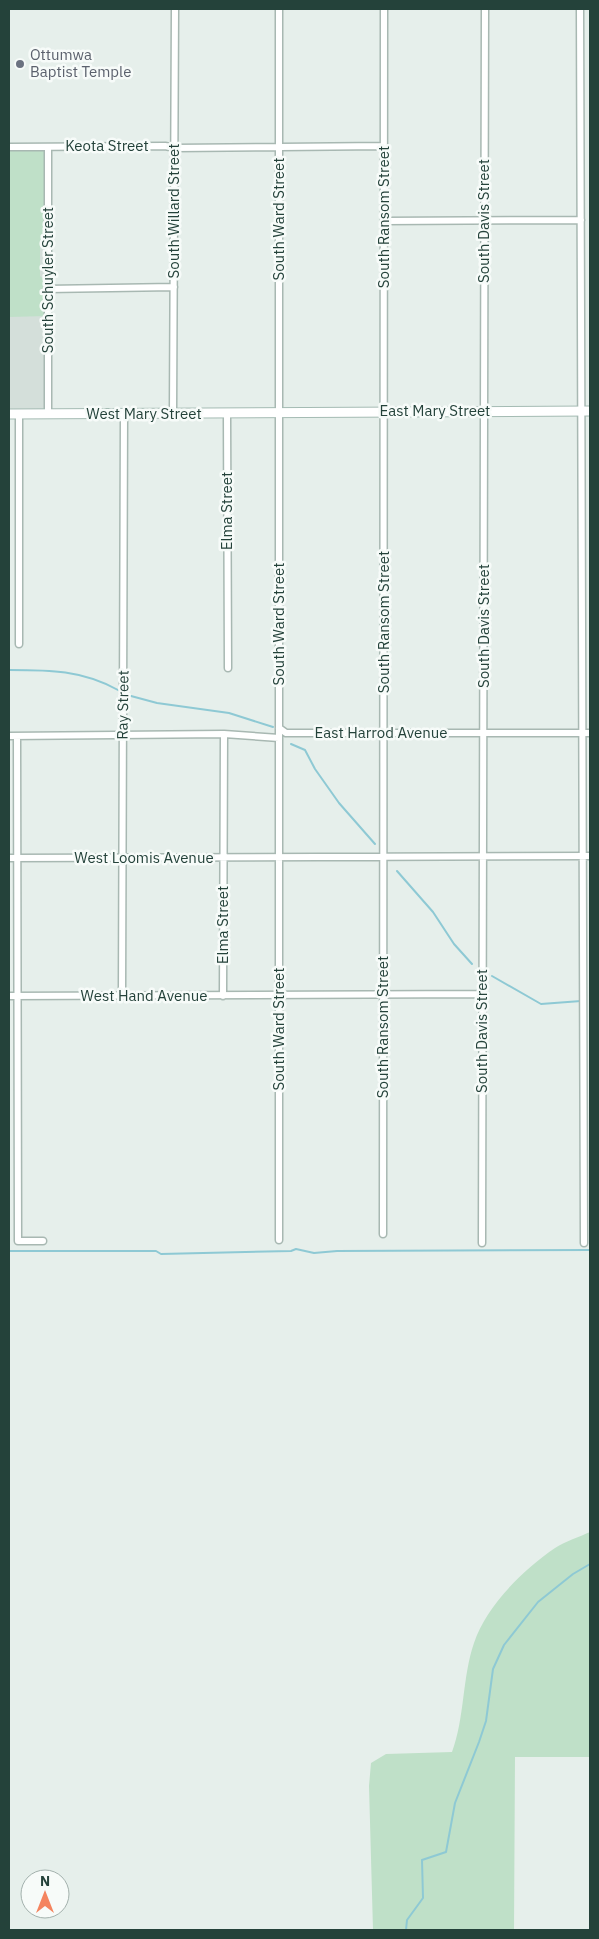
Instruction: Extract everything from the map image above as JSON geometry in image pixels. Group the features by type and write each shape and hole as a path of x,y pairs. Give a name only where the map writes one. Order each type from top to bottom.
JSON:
{"main road":[{"name":"East Mary Street","path":"279,412 586,411"},
{"name":"West Mary Street","path":"9,414 227,414 279,412"}],"street":[{"name":"South Willard Street","path":"173,414 175,9"},
{"name":"South Ward Street","path":"279,9 280,1240"},
{"name":"South Ransom Street","path":"383,1234 384,9"},
{"name":"South Davis Street","path":"482,1243 485,9"},
{"path":"580,9 581,220 586,411 582,733 587,856 584,996 584,1243"},
{"name":"South Schuyler Street","path":"48,146 48,414"},
{"name":"Keota Street","path":"9,147 384,146"},
{"path":"384,221 581,220"},
{"path":"47,289 174,287"},
{"path":"19,414 19,644"},
{"name":"Ray Street","path":"122,996 124,414"},
{"name":"Elma Street","path":"227,414 228,668"},
{"name":"East Harrod Avenue","path":"279,728 286,733 590,733"},
{"path":"9,736 224,734 279,738"},
{"name":"Elma Street","path":"223,996 224,734"},
{"path":"17,736 18,1241 43,1241"},
{"name":"West Loomis Avenue","path":"9,858 587,856"},
{"name":"West Hand Avenue","path":"9,996 482,994"}],"shaded area":[{"path":"9,244 47,244 48,414 9,414"}],"green space":[{"path":"9,147 48,147 47,244 40,245 40,276 47,282 47,316 9,317"},
{"path":"590,1532 590,1757 515,1757 514,1930 373,1930 369,1786 371,1763 386,1754 452,1752 459,1725 470,1656 487,1615 507,1590 531,1566 559,1546"}],"waterway":[{"path":"9,670 65,672 92,678 118,690"},
{"path":"131,696 157,703 229,713 273,727"},
{"path":"291,744 305,750 315,769 339,803 375,844"},
{"path":"397,871 433,912 454,944 472,964"},
{"path":"492,976 541,1004 581,1001"},
{"path":"9,1251 156,1251 161,1254 291,1251 296,1249 314,1253 337,1251 590,1250"},
{"path":"406,1930 407,1920 423,1898 422,1860 446,1852 455,1803 486,1721 493,1669 504,1645 538,1602 573,1574 590,1564"}],"place":[{"name":"Ottumwa Baptist Temple","path":"20,64"}]}
